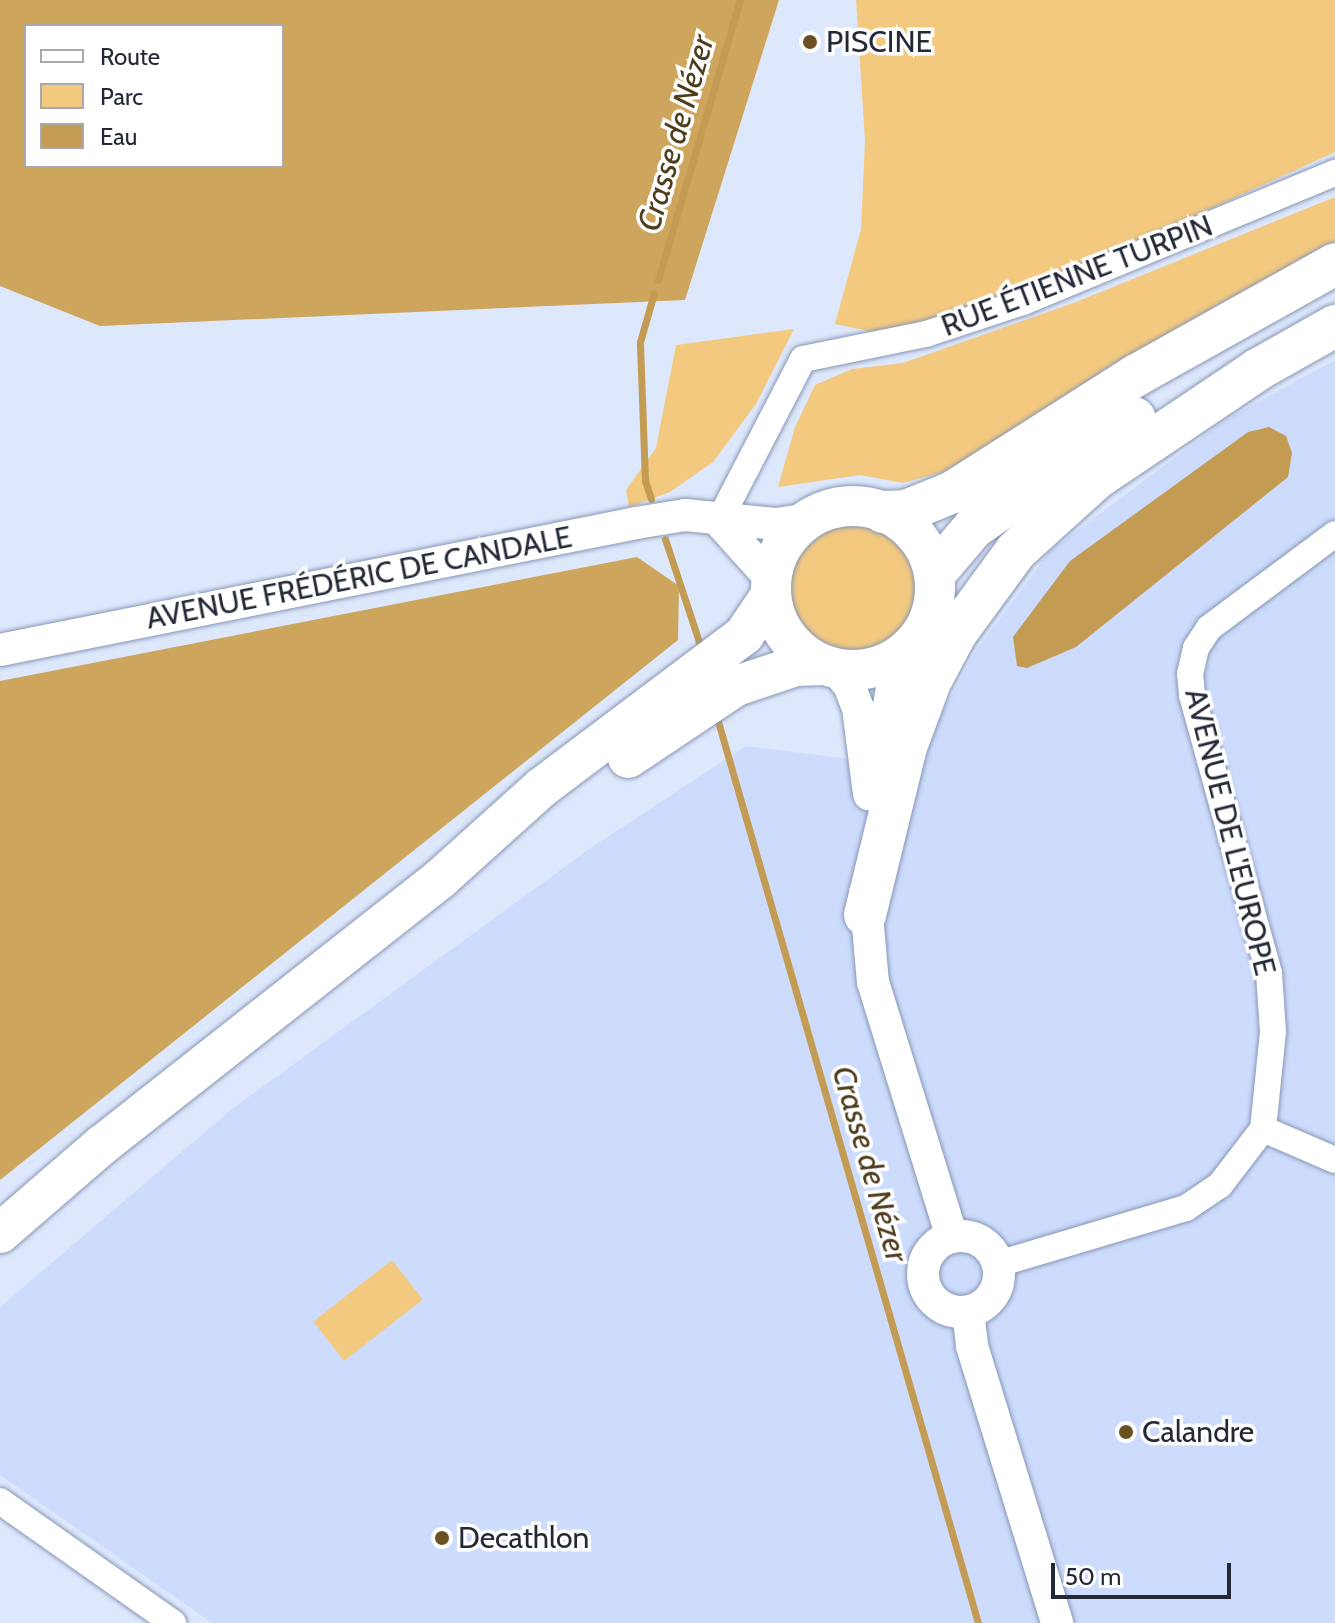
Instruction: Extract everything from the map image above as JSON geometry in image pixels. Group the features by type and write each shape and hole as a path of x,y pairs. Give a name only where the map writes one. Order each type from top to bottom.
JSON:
{"highway":[{"path":"883,512 906,511 953,492 1135,376 1335,264"},
{"path":"935,573 958,542 1024,489 1152,407 1335,304"},
{"path":"865,915 906,747 930,682 956,633 1016,551 1098,477 1257,370 1335,326"}],"main road":[{"path":"0,1233 102,1145 440,879 541,788 744,635 772,588 783,545 809,519 839,508 883,512 916,536 935,573 925,625 911,644 871,668 828,667 764,675 705,704 579,792 440,879"},
{"path":"772,588 776,619 786,636 828,667"}],"street":[{"name":"RUE ÉTIENNE TURPIN","path":"719,521 803,359 926,334 1023,302 1335,173"},
{"name":"AVENUE FRÉDÉRIC DE CANDALE","path":"0,650 685,515 719,521 775,524 809,519"},
{"path":"719,521 772,588"},
{"name":"AVENUE DE L'EUROPE","path":"1263,1129 1273,1032 1269,973 1190,674 1196,648 1209,628 1335,534"},
{"path":"911,644 892,688 871,805 865,915 873,982 895,1064 952,1237"},
{"path":"828,667 849,685 858,708 871,805"},
{"path":"998,1264 1186,1208 1220,1185 1263,1129 1335,1160"},
{"path":"952,1237 975,1238 998,1264 1000,1277 990,1300 968,1312 955,1313 932,1300 922,1276 930,1251 952,1237"},
{"path":"968,1312 972,1346 1057,1623"},
{"path":"0,1501 173,1623"}],"shaded area":[{"path":"0,0 779,0 685,300 100,326 0,286"},
{"path":"1335,360 1335,1623 212,1623 0,1475 0,1307 232,1109 592,847 746,746 912,767 976,651 1051,550 1228,418"},
{"path":"637,557 679,586 678,640 0,1180 0,681"}],"green space":[{"path":"856,0 1335,0 1335,152 1114,253 887,335 835,324 861,229 865,141"},
{"path":"1335,197 1335,247 967,465 903,483 860,475 778,487 795,427 815,385 852,369 903,363 1076,302"},
{"path":"794,329 756,404 713,462 670,492 629,507 626,490 656,448 676,345"},
{"path":"851,523 876,528 897,542 911,563 916,588 911,613 897,634 876,648 851,653 826,648 805,634 791,613 786,588 791,563 805,542 826,528"},
{"path":"392,1260 423,1299 344,1361 313,1322"}],"water":[{"path":"1269,427 1286,436 1292,453 1288,477 1076,647 1027,668 1017,666 1013,637 1070,561 1248,432"}],"waterway":[{"name":"Crasse de Nézer","path":"658,280 740,0"},
{"name":"Crasse de Nézer","path":"651,499 645,481 640,342 654,293"},
{"name":"Crasse de Nézer","path":"665,539 700,645"},
{"name":"Crasse de Nézer","path":"717,718 978,1623"}],"place":[{"name":"PISCINE","path":"810,42"},
{"name":"Calandre","path":"1126,1432"},
{"name":"Decathlon","path":"442,1538"}]}
